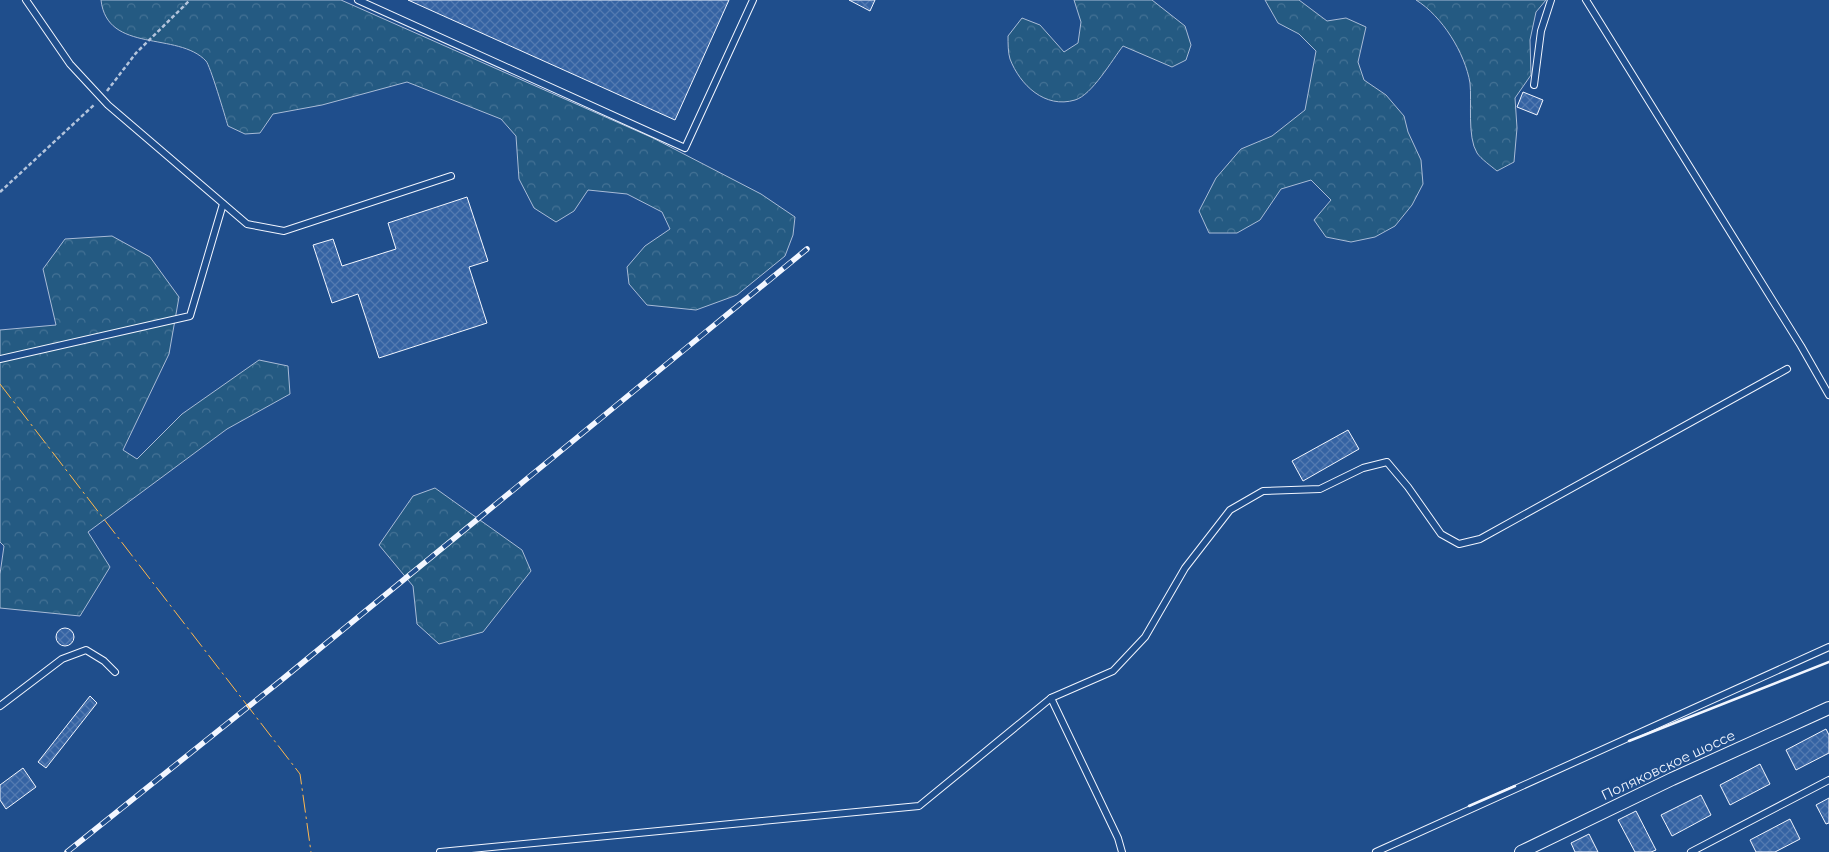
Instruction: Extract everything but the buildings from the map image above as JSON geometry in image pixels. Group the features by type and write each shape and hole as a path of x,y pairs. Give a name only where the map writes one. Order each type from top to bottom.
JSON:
{"street":[{"name":"Поляковское шоссе","path":"1521,852 1672,779 1829,708"}],"lane":[{"path":"26,0 70,64 108,105 247,224 284,231 452,176"},
{"path":"358,0 685,148 753,0"},
{"path":"1534,85 1541,31 1551,0"},
{"path":"1586,0 1801,346 1829,395"},
{"path":"0,359 190,316 223,204"},
{"path":"440,852 919,806 1051,698 1113,671 1145,637 1185,568 1230,510 1263,491 1320,489 1363,468 1387,462 1408,487 1441,534 1459,544 1480,540 1787,369"},
{"path":"1376,852 1829,647"},
{"path":"0,706 62,659 86,650 104,661 115,672"},
{"path":"1051,698 1118,838 1122,852"},
{"path":"1691,852 1829,780"}],"green space":[{"path":"101,0 341,0 653,138 761,194 795,217 793,235 785,256 737,295 696,310 647,305 629,284 627,267 645,246 670,229 662,212 627,194 588,190 574,211 556,222 534,208 519,179 516,136 501,119 407,82 322,105 273,114 260,133 245,134 228,126 206,61 194,52 179,46 145,40 116,28 106,17"},
{"path":"1074,0 1152,0 1185,26 1191,45 1186,60 1172,67 1123,46 1095,84 1081,97 1064,102 1044,98 1027,86 1014,69 1009,57 1008,36 1022,18 1040,25 1064,52 1078,43 1081,22"},
{"path":"1265,0 1299,0 1327,21 1346,18 1366,27 1358,62 1364,80 1386,95 1404,116 1408,132 1421,160 1423,184 1412,205 1395,226 1375,237 1351,242 1326,237 1314,220 1331,200 1311,180 1281,189 1260,220 1237,233 1209,233 1199,211 1216,178 1241,149 1272,136 1305,110 1316,51 1299,34 1278,23"},
{"path":"1416,0 1546,0 1536,12 1530,40 1531,75 1515,98 1517,128 1514,162 1497,171 1477,153 1471,129 1470,83 1463,60 1458,48 1443,25 1426,7"},
{"path":"112,236 150,257 179,297 169,354 123,450 137,459 182,414 259,360 288,366 290,394 227,429 88,532 110,567 80,616 0,608 0,574 4,546 0,542 0,330 56,325 43,269 65,239"},
{"path":"435,488 522,550 531,571 483,632 439,644 417,624 413,586 379,545 413,496"}],"railway":[{"path":"67,852 279,682 807,249"}],"wall":[{"path":"1629,741 1829,662"},
{"path":"1469,806 1515,786"}],"power":[{"path":"0,384 300,774 311,852"}]}
